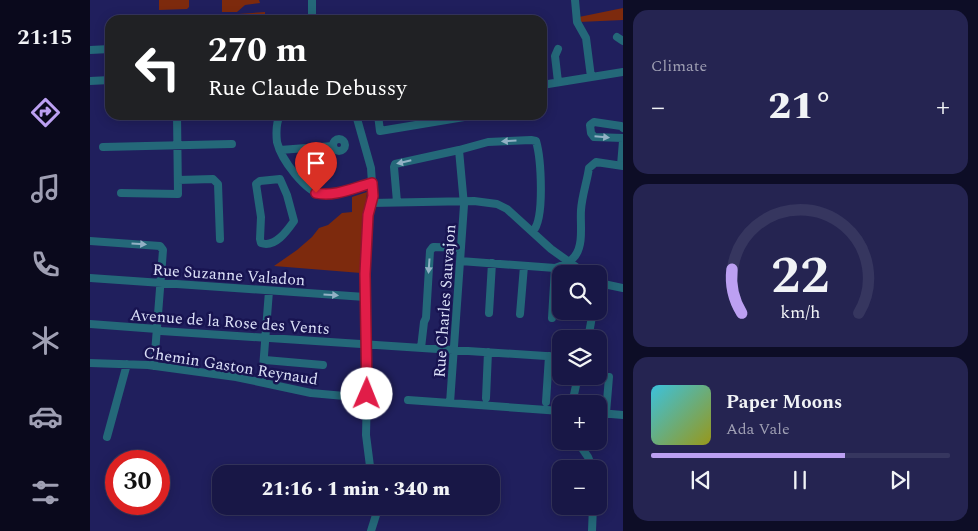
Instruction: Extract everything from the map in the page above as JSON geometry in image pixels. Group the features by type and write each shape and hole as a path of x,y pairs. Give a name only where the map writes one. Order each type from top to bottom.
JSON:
{"street":[{"path":"312,0 312,15"},
{"path":"575,0 577,22 586,38 591,76"},
{"path":"90,50 105,49"},
{"path":"558,49 554,56 558,82"},
{"path":"547,84 623,72"},
{"path":"90,81 105,80"},
{"path":"121,193 178,194 176,120"},
{"path":"279,120 276,130 280,150 298,178 308,189 325,195 335,194 372,183"},
{"path":"357,120 371,168 373,196 368,215 365,297 367,345 366,435 370,465"},
{"path":"379,120 380,131 429,120"},
{"path":"561,265 575,256 579,246 582,221 581,212 588,168 596,162 622,166 623,140 594,137 591,133 590,125 594,122 621,126 623,128"},
{"path":"397,202 394,168 396,164 450,153 488,142 534,140 537,143 541,194 537,226 533,231"},
{"path":"103,148 232,144"},
{"path":"280,150 333,146"},
{"name":"Rue Charles Sauvajon","path":"450,403 464,201 460,150"},
{"path":"280,180 287,195 294,221 286,234 272,242 261,243 261,217 256,184 260,181 298,178"},
{"path":"178,180 213,180 218,184 220,239"},
{"path":"371,204 397,202 491,202 503,206 551,249 574,265"},
{"path":"90,241 160,246 163,250 154,366"},
{"path":"421,348 426,318 430,251 435,246 461,248"},
{"path":"460,261 552,268"},
{"path":"489,313 492,263"},
{"path":"520,314 524,266"},
{"name":"Rue Suzanne Valadon","path":"90,278 365,297"},
{"path":"607,284 623,288"},
{"path":"262,382 269,290"},
{"name":"Avenue de la Rose des Vents","path":"90,324 157,329 161,331 552,356"},
{"path":"486,398 488,352"},
{"path":"546,402 549,356"},
{"path":"264,360 323,365"},
{"name":"Chemin Gaston Reynaud","path":"90,363 154,366 262,382 311,393 367,398"},
{"path":"108,437 127,364"},
{"path":"606,395 609,377"},
{"path":"408,400 552,409"},
{"path":"607,413 623,415"},
{"path":"371,531 376,515"},
{"path":"592,531 593,515"}],"shaded area":[{"path":"159,0 189,0 189,7 187,9 159,10"},
{"path":"222,0 259,0 260,3 245,5 237,12 222,12"},
{"path":"623,8 623,20 579,22 579,17"},
{"path":"265,12 265,15 238,14"},
{"path":"367,192 361,273 274,266 297,250 319,228 328,225 342,213 352,212 352,197"}],"route":[{"path":"316,193 325,195 335,194 372,183 373,196 368,215 365,274 365,319 368,350 367,394"}]}
